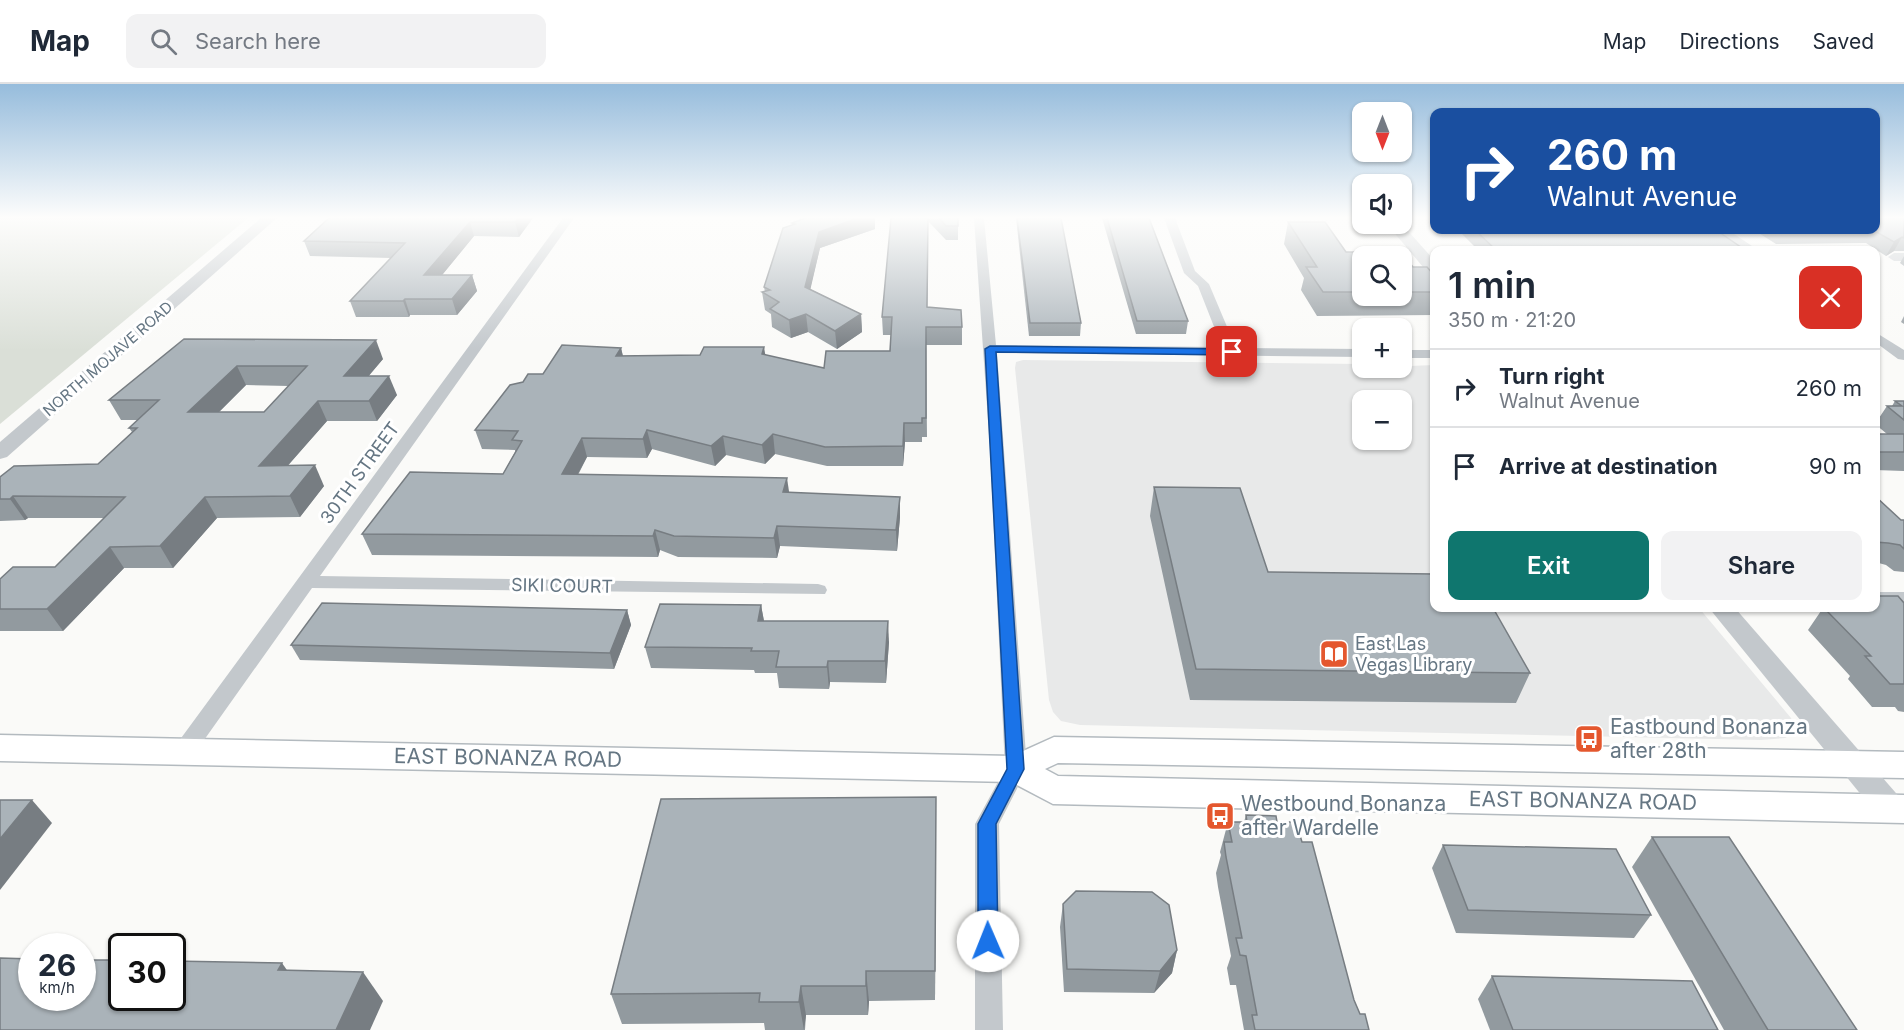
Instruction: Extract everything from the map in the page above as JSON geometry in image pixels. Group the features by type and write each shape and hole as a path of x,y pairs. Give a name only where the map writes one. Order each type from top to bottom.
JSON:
{"main road":[{"name":"EAST BONANZA ROAD","path":"0,748 1016,769 1054,750 1904,765"},
{"name":"EAST BONANZA ROAD","path":"1016,769 1053,790 1897,809"}],"street":[{"name":"NORTH MOJAVE ROAD","path":"0,453 219,262"},
{"name":"30TH STREET","path":"184,752 537,262"},
{"path":"983,262 1016,769 987,824 989,1030"},
{"path":"1186,262 1190,273 1203,284 1232,352"},
{"path":"1880,340 1903,356"},
{"path":"990,349 1352,353"},
{"path":"1412,354 1430,354"},
{"name":"SIKI COURT","path":"306,582 818,590"},
{"path":"1880,598 1904,598"},
{"path":"1724,612 1853,764 1897,809"}],"shaded area":[{"path":"0,262 195,262 0,424"},
{"path":"1023,360 1352,364 1352,378 1412,378 1412,366 1430,365 1430,612 1702,612 1791,718 1796,732 1785,738 1761,740 1080,725 1061,721 1053,712 1049,700 1016,362"}],"building":[{"path":"387,262 435,262 424,275 472,275 452,299 350,301"},
{"path":"772,262 811,262 805,287 861,314 835,331 806,314 789,320 770,309 779,302 762,292 770,290 764,287"},
{"path":"887,262 928,262 927,307 961,310 962,327 926,327 926,418 922,418 922,423 904,423 903,446 825,447 773,434 762,445 723,436 711,446 647,430 643,439 582,438 562,474 787,478 783,492 900,497 896,530 777,526 774,538 674,536 655,530 653,536 362,534 410,472 503,474 522,441 512,440 518,431 475,430 510,385 523,382 528,374 543,374 562,345 621,348 616,356 700,355 704,347 764,347 762,354 824,368 826,351 890,351 892,317 882,317"},
{"path":"1022,262 1069,262 1081,323 1030,323"},
{"path":"1120,262 1166,262 1188,321 1137,321"},
{"path":"1314,262 1352,262 1352,292 1323,292 1306,267 1317,267"},
{"path":"1412,266 1427,267 1430,270 1430,292 1412,292"},
{"path":"184,339 376,340 344,376 389,376 369,401 318,401 259,466 315,465 290,496 205,497 160,546 110,547 47,609 0,609 0,579 13,567 55,567 125,497 13,496 10,499 0,499 0,477 14,466 98,464 137,428 129,428 159,400 109,400","holes":["237,366 307,366 264,412 188,412"]},
{"path":"1895,401 1904,401 1904,420 1887,406 1902,406"},
{"path":"1880,434 1904,434 1904,452 1880,452"},
{"name":"East Las Vegas Library","path":"1154,487 1240,488 1268,572 1430,574 1430,612 1495,612 1530,673 1196,669"},
{"path":"1880,501 1901,520 1904,520 1904,549 1900,545 1880,542"},
{"path":"1880,596 1898,596 1904,603 1904,684 1890,684 1865,656 1871,656 1828,612 1880,612"},
{"path":"322,603 627,610 610,653 291,645"},
{"path":"660,604 761,605 758,621 888,621 885,661 828,661 827,667 776,667 779,651 751,651 752,648 645,647"},
{"path":"936,797 935,971 866,971 866,986 801,986 799,1002 759,1002 760,993 611,994 661,799"},
{"path":"0,800 32,800 0,839"},
{"path":"1246,815 1276,816 1277,822 1296,822 1302,842 1312,842 1354,1000 1360,1014 1365,1014 1369,1030 1255,1030 1252,1015 1257,1015 1246,956 1240,955 1236,938 1242,938 1224,842 1232,842 1228,822 1247,822"},
{"path":"1652,837 1729,837 1857,1030 1768,1030"},
{"path":"1443,845 1616,849 1651,915 1468,910"},
{"path":"1076,891 1152,892 1169,905 1177,950 1160,971 1067,969 1063,904"},
{"path":"0,958 18,959 18,1011 96,1011 96,960 108,960 108,1011 186,1011 186,961 282,963 278,970 363,972 336,1030 0,1030"},
{"path":"1492,976 1692,981 1718,1030 1513,1030"}],"place":[{"name":"East Las Vegas Library","path":"1334,654"},
{"name":"Eastbound Bonanza after 28th","path":"1589,739"},
{"name":"Westbound Bonanza after Wardelle","path":"1220,816"}],"route":[{"path":"988,941 987,824 1016,769 990,349 1232,352"}]}
